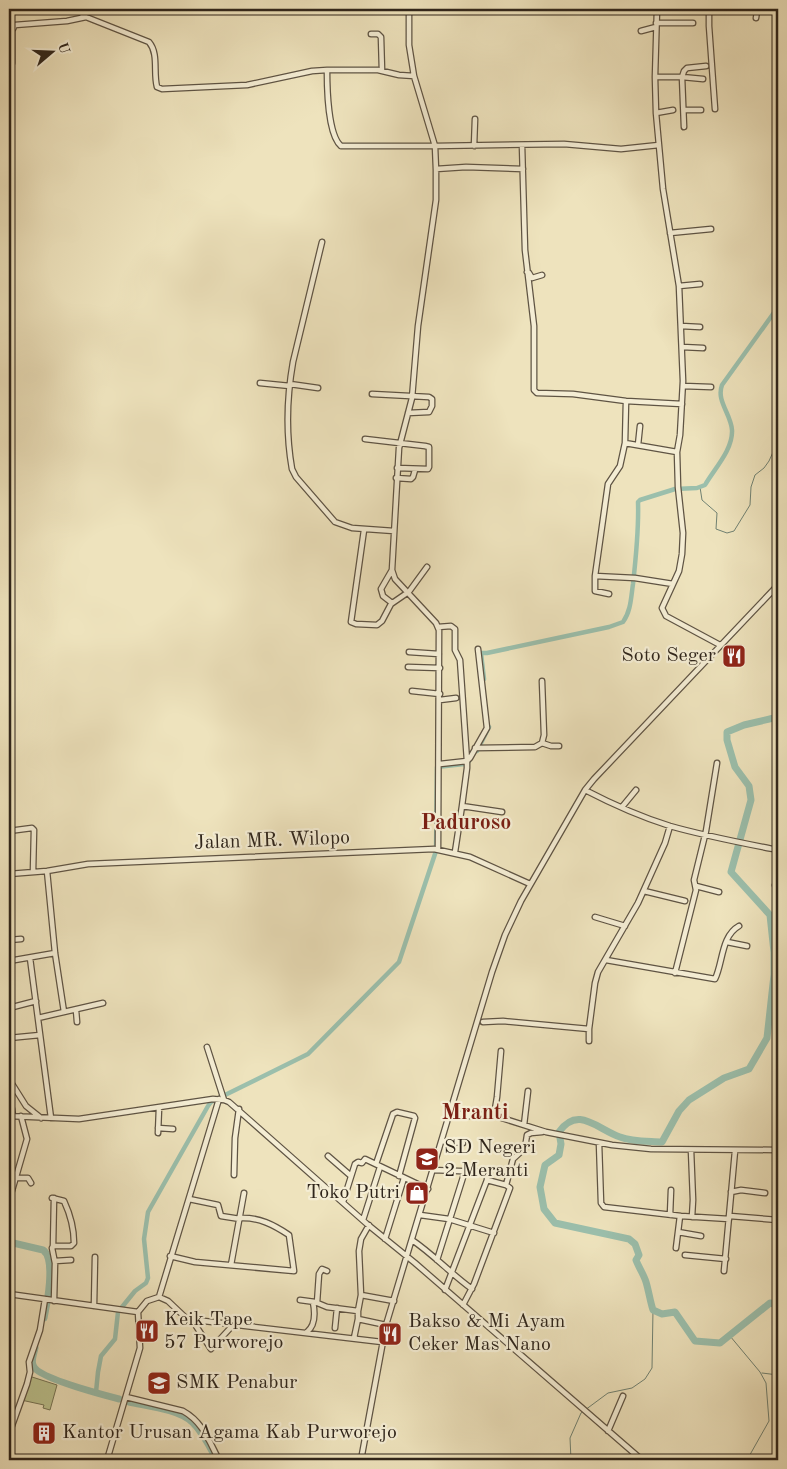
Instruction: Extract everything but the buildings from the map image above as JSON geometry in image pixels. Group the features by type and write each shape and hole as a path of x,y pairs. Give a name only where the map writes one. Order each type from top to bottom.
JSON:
{"street":[{"path":"81,9 82,14 86,17 149,42 154,50 155,80 157,86 162,89 247,85 312,71 327,70 382,71 414,76"},
{"path":"409,9 409,45 414,76 435,146 436,200 418,326 412,396 399,444 392,570 393,577 438,627 440,765 437,849"},
{"path":"657,9 656,113 663,189 679,286 683,386 677,452 678,489 683,533 682,554 679,571 662,608 666,616 720,645"},
{"path":"709,9 715,109"},
{"path":"756,18 757,11 760,9"},
{"path":"12,63 12,31 15,25 67,21 86,17"},
{"path":"641,31 656,25 693,23"},
{"path":"371,34 378,34 382,39 382,71"},
{"path":"684,127 682,77 685,69 706,66"},
{"path":"327,70 328,104 337,142 341,146 564,144 621,149 659,145"},
{"path":"655,77 682,77 703,80"},
{"path":"656,113 673,110"},
{"path":"684,110 701,110"},
{"path":"474,146 475,119"},
{"path":"522,145 527,272 533,308 534,388 536,392 573,394 626,401 682,404"},
{"path":"436,169 466,167 522,169"},
{"path":"670,233 711,229"},
{"path":"322,242 293,362 288,420 291,463 294,473 335,522 364,530 394,532"},
{"path":"527,272 529,272 532,278 542,275"},
{"path":"679,286 700,284"},
{"path":"681,326 700,326"},
{"path":"682,347 703,348"},
{"path":"260,384 318,388"},
{"path":"683,386 711,388"},
{"path":"372,394 430,397 432,406 429,412 408,413"},
{"path":"609,594 596,591 595,576 608,484 620,466 624,443 626,401"},
{"path":"638,445 640,426"},
{"path":"365,439 429,447 429,468 426,470 397,468"},
{"path":"624,443 677,452"},
{"path":"396,478 411,479 415,470"},
{"path":"364,530 351,622 378,625 389,606 407,593 427,567"},
{"path":"392,570 381,589 383,596 392,603"},
{"path":"595,576 634,578 673,584"},
{"path":"361,1460 386,1325 496,958 512,917 585,790 607,764 778,585"},
{"path":"438,627 451,626 455,629 454,650 460,660 467,763 454,852"},
{"path":"467,763 477,749 487,728 478,649"},
{"path":"409,652 439,654"},
{"path":"408,667 440,668"},
{"path":"477,749 535,747 542,743 544,735 542,680"},
{"path":"412,691 440,694"},
{"path":"440,700 456,698"},
{"path":"542,743 559,746"},
{"path":"440,765 467,763"},
{"path":"674,973 696,886 694,880 705,834 717,763"},
{"path":"585,790 670,826 778,850 776,872 778,878 775,885 778,904"},
{"path":"622,807 636,790"},
{"path":"462,806 502,812"},
{"path":"589,1041 596,978 644,891 670,826"},
{"path":"9,831 27,828 34,830 33,872"},
{"name":"Jalan MR. Wilopo","path":"9,874 88,864 437,849 454,852 493,866 530,884"},
{"path":"47,870 55,953 64,1012"},
{"path":"696,886 719,892"},
{"path":"644,891 685,902"},
{"path":"595,917 625,926"},
{"path":"606,960 715,979 727,942 732,931 738,926"},
{"path":"9,940 21,939"},
{"path":"727,942 747,946"},
{"path":"9,962 55,953"},
{"path":"30,958 51,1118"},
{"path":"9,1008 36,1001"},
{"path":"38,1018 103,1003"},
{"path":"76,1010 78,1022"},
{"path":"483,1022 503,1021 589,1030"},
{"path":"9,1038 40,1035"},
{"path":"159,1297 220,1098 207,1047"},
{"path":"494,1115 501,1051"},
{"path":"9,1079 26,1106 41,1118"},
{"path":"524,1125 528,1091"},
{"path":"9,1099 11,1116 79,1119 220,1098 239,1109 369,1226 642,1460"},
{"path":"159,1108 158,1130 173,1128"},
{"path":"234,1175 235,1138 239,1109"},
{"path":"364,1220 393,1114 397,1112 414,1116 415,1118 399,1176"},
{"path":"451,1112 464,1116 494,1115 546,1132 599,1143 651,1149 778,1150"},
{"path":"9,1201 10,1190 16,1178 27,1139 21,1116"},
{"path":"506,1185 513,1159 526,1146 527,1135 546,1132"},
{"path":"442,1141 463,1143"},
{"path":"599,1143 600,1195 603,1206 692,1217 778,1220"},
{"path":"691,1150 692,1217"},
{"path":"724,1271 735,1151"},
{"path":"328,1156 351,1176"},
{"path":"342,1202 357,1162 362,1163 366,1159 428,1189"},
{"path":"433,1170 486,1172 487,1180 445,1290"},
{"path":"437,1260 465,1171"},
{"path":"16,1178 28,1178 31,1183"},
{"path":"385,1239 404,1178"},
{"path":"463,1305 472,1289 510,1188 506,1185 487,1180"},
{"path":"670,1215 671,1190"},
{"path":"731,1192 741,1190 765,1193"},
{"path":"231,1265 244,1192"},
{"path":"53,1247 71,1246 74,1243 70,1215 64,1200 53,1198 53,1247 55,1261 53,1300"},
{"path":"170,1256 195,1262 294,1271 289,1235 255,1218 221,1216 219,1205 189,1199"},
{"path":"420,1215 449,1219 494,1233"},
{"path":"676,1248 680,1216"},
{"path":"354,1338 361,1296 359,1251 361,1239 369,1226"},
{"path":"678,1232 701,1236"},
{"path":"412,1240 472,1289"},
{"path":"685,1255 726,1259"},
{"path":"94,1306 95,1257"},
{"path":"55,1261 71,1260"},
{"path":"307,1332 311,1329 315,1316 319,1274 322,1269 327,1271"},
{"path":"9,1294 138,1312"},
{"path":"361,1296 394,1301"},
{"path":"107,1460 140,1348 138,1312 147,1301 159,1297 168,1301 184,1318 194,1320 382,1342"},
{"path":"9,1434 28,1379 29,1362 40,1330 45,1299"},
{"path":"300,1300 358,1311"},
{"path":"335,1328 338,1308"},
{"path":"358,1319 386,1325"},
{"path":"194,1320 211,1349 234,1324"},
{"path":"608,1431 623,1396"},
{"path":"126,1397 183,1411 188,1414 200,1424 219,1460"}],"green space":[{"path":"29,1376 57,1385 50,1410 43,1408 44,1405 21,1400"}],"waterway":[{"path":"484,679 481,653 609,627 623,622 629,609 633,584 638,533 638,502 675,489 697,488 705,485 726,452 731,437 731,424 721,397 722,385 778,307"},
{"path":"700,487 702,500 717,513 716,529 727,533 734,531 750,505 751,487 755,475 769,461 778,441"},
{"path":"778,717 744,725 727,732 727,740 735,767 749,786 751,800 731,872 770,915 774,952 774,975 767,1038 749,1069 724,1078 689,1100 679,1111 662,1142 625,1139 588,1121 573,1120 566,1124 559,1132 561,1144 559,1155 545,1165 540,1187 544,1209 555,1223 629,1239 635,1244 639,1255 636,1260 645,1279 653,1310 662,1314 675,1312 695,1341 720,1343 770,1303 778,1305"},
{"path":"477,751 489,727"},
{"path":"96,1392 101,1356 115,1339 118,1312 135,1291 146,1283 148,1278 144,1239 148,1212 208,1106 211,1102 308,1054 399,962 436,851 437,767 464,764 469,761"},
{"path":"9,1242 43,1250 47,1255 50,1282 44,1318"},
{"path":"571,1460 570,1438 581,1413 608,1393 632,1388 645,1379 652,1368 653,1310"},
{"path":"730,1336 760,1372 766,1383 769,1421 747,1460"},
{"path":"35,1348 32,1363 39,1372 74,1386 119,1399"},
{"path":"762,1373 778,1375"},
{"path":"129,1402 162,1409 186,1418 199,1430 216,1458"}],"place":[{"name":"Soto Seger","path":"734,656"},
{"name":"SD Negeri 2 Meranti","path":"427,1159"},
{"name":"Toko Putri","path":"417,1193"},
{"name":"Keik Tape 57 Purworejo","path":"147,1331"},
{"name":"Bakso & Mi Ayam Ceker Mas Nano","path":"390,1334"},
{"name":"SMK Penabur","path":"159,1383"},
{"name":"Kantor Urusan Agama Kab Purworejo","path":"44,1433"}],"district":[{"name":"Paduroso","path":"466,823"},
{"name":"Mranti","path":"475,1113"}]}
